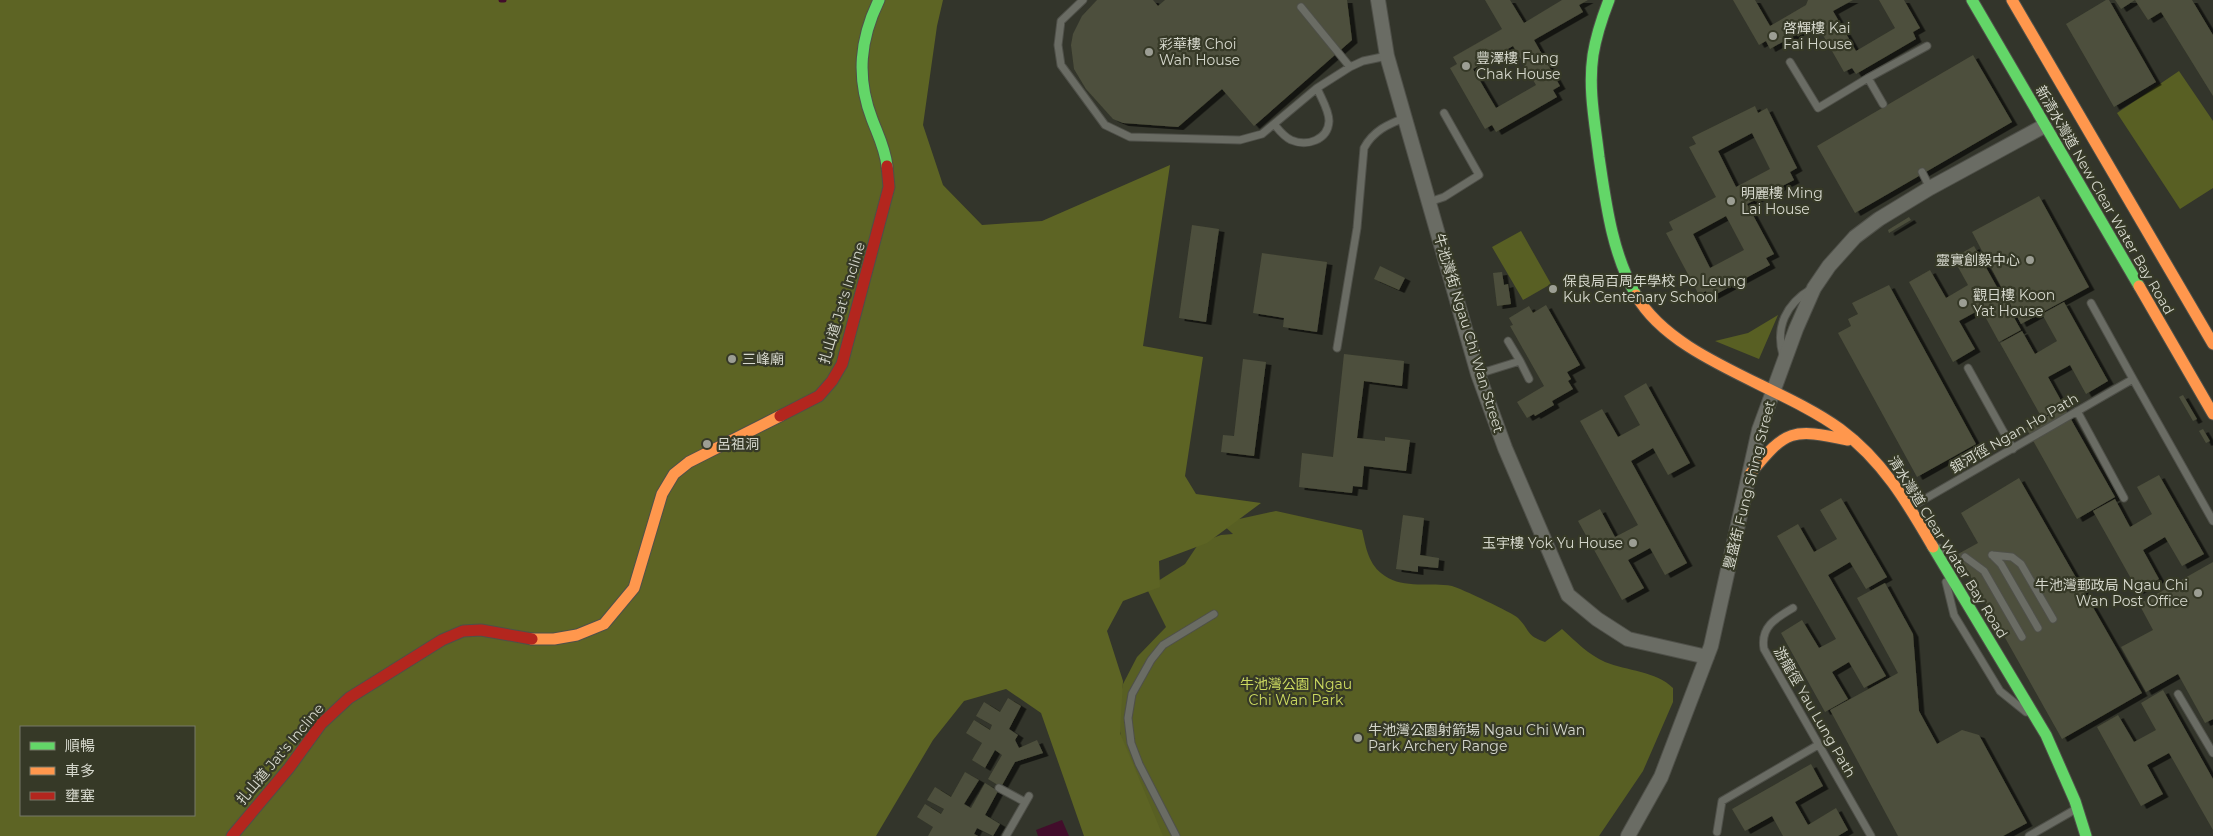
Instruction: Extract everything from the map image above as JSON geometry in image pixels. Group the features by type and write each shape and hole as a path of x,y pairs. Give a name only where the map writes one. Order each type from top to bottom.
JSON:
{"main road":[{"name":"扎山道 Jat's Incline","path":"232,836 289,768 321,724 349,698 442,640 464,631 481,630 530,639 554,640 577,635 604,624 616,612 634,588 662,494 674,474 689,462 818,396 832,381 842,364 889,187 884,150 870,117 862,86 861,62 868,23 879,0"},
{"name":"清水灣道 Clear Water Bay Road","path":"1608,0 1599,27 1593,55 1592,84 1609,223 1620,261 1634,293 1651,317 1668,333 1701,353 1805,406 1857,442 1875,459 1909,508 2056,754 2079,807 2086,836"},
{"name":"新清水灣道 New Clear Water Bay Road","path":"1972,0 2213,414"},
{"name":"新清水灣道 New Clear Water Bay Road","path":"2012,0 2213,344"},
{"path":"1750,474 1771,447 1781,438 1801,431 1857,442"}],"street":[{"name":"牛池灣街 Ngau Chi Wan Street","path":"1378,0 1387,56 1478,374 1505,448 1568,595 1597,619 1628,639 1706,657"},
{"name":"豐盛街 Fung Shing Street","path":"1628,836 1661,778 1711,646 1759,430 1784,358 1814,288 1829,266 1855,237 1879,218 2044,126"}],"lane":[{"path":"1083,0 1061,21 1058,45 1061,65 1105,125 1130,137 1240,140 1262,134 1317,88 1350,67 1363,61 1387,56"},
{"path":"1301,7 1350,67"},
{"path":"1790,62 1818,108 1927,46"},
{"path":"1868,78 1883,104"},
{"path":"1274,124 1283,135 1298,142 1308,142 1323,137 1328,130 1328,114 1317,88"},
{"path":"1429,202 1444,197 1479,175 1444,113"},
{"path":"1337,348 1357,228 1364,148 1370,138 1380,129 1406,118"},
{"path":"1922,172 1930,188"},
{"path":"2091,303 2213,521"},
{"path":"1508,341 1529,378"},
{"path":"1478,374 1520,361"},
{"path":"1968,368 2013,449"},
{"name":"銀河徑 Ngan Ho Path","path":"1909,508 2133,379"},
{"path":"2076,411 2124,498"},
{"path":"1931,545 1952,553"},
{"path":"2038,628 2001,564 1992,555 2012,557 2021,564 2053,619"},
{"path":"1965,557 1984,571 2022,637"},
{"path":"1944,566 1947,590 1954,615 2000,691 2036,719"},
{"name":"游龍徑 Yau Lung Path","path":"1793,608 1775,619 1768,626 1763,637 1764,649 1871,836"},
{"path":"1176,836 1139,764 1131,742 1128,718 1132,694 1151,660 1163,645 1214,614"},
{"path":"2178,694 2213,753"},
{"path":"2206,740 2213,736"},
{"path":"2056,738 2056,754"},
{"path":"1717,832 1722,801 1818,745"},
{"path":"999,788 1027,799 1006,836"},
{"path":"2029,836 2079,807"}],"green space":[{"path":"0,0 943,0 937,26 923,125 943,185 982,225 1042,221 1170,165 1143,346 1203,357 1185,476 1196,494 1261,503 1207,543 1159,561 1160,587 1123,601 1107,631 1123,681 1120,733 1163,836 1084,836 1041,713 1006,689 964,701 933,740 876,836 0,836"},
{"path":"2179,71 2213,121 2213,188 2180,209 2117,113"},
{"path":"1521,231 1551,284 1523,300 1492,247"},
{"path":"1778,315 1759,359 1715,341 1748,333"},
{"name":"牛池灣公園 Ngau Chi Wan Park","path":"1276,511 1362,530 1371,561 1379,572 1392,580 1409,584 1452,586 1514,615 1522,622 1531,635 1545,642 1562,629 1593,656 1605,662 1658,678 1673,688 1673,702 1643,771 1599,836 1155,836 1133,795 1117,717 1123,684 1137,657 1166,627 1145,585 1158,581 1185,564 1199,543 1221,535 1233,534 1221,523"}],"shaded area":[{"path":"1062,820 1069,836 1038,836 1036,830"}],"building":[{"path":"1097,0 1153,0 1158,6 1165,0 1347,0 1352,40 1254,126 1222,89 1178,127 1123,123 1113,119 1086,89 1074,69 1071,45 1073,34 1082,16"},
{"name":"豐澤樓 Fung Chak House","path":"1485,0 1510,0 1524,23 1562,0 1588,0 1579,5 1583,12 1534,40 1560,86 1553,90 1557,97 1496,132 1492,125 1485,129 1450,68 1457,64 1453,57 1502,29","holes":["1513,46 1536,85 1496,108 1473,69"]},
{"name":"啓輝樓 Kai Fai House","path":"1733,0 1755,0 1770,26 1806,5 1808,0 1853,0 1833,11 1856,51 1895,28 1879,0 1904,0 1920,28 1913,32 1916,39 1856,74 1852,68 1844,72 1816,23 1770,49 1766,41 1759,45"},
{"path":"2109,0 2156,82 2114,107 2066,24"},
{"path":"2115,0 2135,0 2121,9"},
{"path":"2135,0 2192,0 2213,35 2213,96 2161,12 2148,20"},
{"path":"1973,55 2012,122 1855,213 1817,146"},
{"name":"明麗樓 Ming Lai House","path":"1755,106 1758,113 1767,108 1797,168 1790,172 1794,180 1747,204 1774,254 1766,258 1770,265 1709,298 1706,291 1699,295 1666,233 1673,230 1669,222 1716,197 1689,147 1696,144 1692,137","holes":["1752,133 1770,169 1736,187 1718,151","1726,216 1744,250 1710,268 1693,234"]},
{"name":"靈實創毅中心","path":"2039,196 2089,287 2021,324 1972,232"},
{"path":"1909,217 1911,220 1889,233 1888,230"},
{"path":"1192,225 1219,229 1206,322 1179,318"},
{"name":"觀日樓 Koon Yat House","path":"1974,246 2021,330 1999,342 1981,309 1959,321 1975,349 1953,362 1909,282 1930,270 1946,298 1968,285 1953,258"},
{"path":"1262,253 1327,262 1317,332 1283,327 1284,318 1253,313"},
{"path":"1380,266 1405,278 1399,290 1374,279"},
{"path":"1502,272 1504,285 1508,284 1511,304 1497,306 1493,273"},
{"path":"1889,285 1976,444 1917,477 1838,333 1851,326 1848,319 1858,314 1852,303"},
{"path":"2064,302 2108,381 2086,394 2070,365 2048,377 2064,406 2042,418 2000,343 2022,331 2035,354 2057,341 2042,314"},
{"path":"1546,305 1580,365 1567,372 1571,379 1568,381 1573,389 1552,401 1554,405 1535,416 1534,414 1527,418 1517,402 1544,386 1510,326 1513,325 1509,318 1529,306 1533,313"},
{"path":"1344,354 1404,361 1402,386 1364,381 1357,438 1385,441 1385,437 1410,440 1406,471 1364,466 1362,487 1353,486 1352,493 1299,487 1302,453 1333,457"},
{"path":"1243,359 1266,362 1254,456 1221,452 1223,435 1234,436"},
{"path":"1646,383 1690,463 1668,475 1653,448 1631,461 1687,563 1665,575 1650,548 1628,560 1644,588 1622,600 1578,521 1600,509 1615,537 1638,525 1580,421 1602,409 1618,437 1640,425 1624,396"},
{"path":"2183,395 2197,419 2193,421 2179,397"},
{"path":"2064,407 2115,497 2077,519 2026,428"},
{"path":"2203,429 2210,441 2206,443 2199,431"},
{"path":"2159,475 2204,554 2182,566 2165,537 2143,550 2159,579 2138,591 2093,511 2115,499 2130,527 2152,514 2137,487"},
{"path":"2019,478 2142,693 2062,739 1958,554 1978,543 1961,513"},
{"path":"1841,498 1887,577 1866,589 1850,562 1828,575 1886,676 1864,688 1849,662 1832,672 1848,699 1825,712 1781,633 1802,620 1819,648 1836,639 1777,536 1798,524 1814,552 1837,539 1820,510"},
{"path":"1403,515 1424,518 1420,555 1439,558 1438,568 1418,566 1418,572 1396,569"},
{"path":"2213,562 2213,719 2205,723 2178,674 2146,692 2121,647 2153,630 2139,604"},
{"path":"1885,583 1913,634 1919,711 1937,744 1962,730 1979,735 2027,823 2003,836 1898,836 1830,710 1898,673 1857,598"},
{"path":"2163,690 2213,779 2213,830 2169,753 2147,765 2163,794 2141,806 2097,727 2118,715 2134,742 2156,730 2141,703"},
{"path":"1008,698 1021,706 1009,729 1018,735 1015,740 1019,748 1037,740 1043,753 1015,762 1001,787 988,779 1002,755 995,750 985,768 972,760 982,743 966,733 974,720 990,730 992,725 976,716 984,702 1000,712"},
{"path":"1811,764 1823,786 1795,802 1808,825 1836,808 1848,830 1838,836 1783,836 1772,816 1745,831 1732,809"},
{"path":"965,772 979,780 964,804 971,808 985,783 998,791 985,815 1000,824 993,836 977,828 974,834 978,836 928,836 933,827 917,817 925,804 941,814 944,809 927,800 935,787 951,797"}],"traffic: fast":[{"path":"879,0 864,44 862,73 867,103 883,147 887,166"},
{"path":"1609,0 1593,55 1591,80 1593,106 1611,228 1621,262 1636,295"},
{"path":"1972,0 2139,286"},
{"path":"1933,547 2046,735 2075,801 2086,836"}],"traffic: slow":[{"path":"2012,0 2213,344"},
{"path":"2139,286 2213,414"},
{"path":"1636,295 1653,317 1675,337 1701,354 1815,413 1855,441 1881,468 1903,498 1933,547"},
{"path":"532,639 554,639 577,635 604,624 634,588 662,494 674,474 689,462 780,416"},
{"path":"1750,474 1773,448 1782,440 1791,436 1814,434 1848,440"}],"traffic: jam":[{"path":"780,416 819,396 832,381 842,364 889,187 887,166"},
{"path":"232,836 289,768 321,724 349,698 442,640 463,631 481,630 532,639"}],"place":[{"name":"啓輝樓 Kai Fai House","path":"1773,36"},
{"name":"彩華樓 Choi Wah House","path":"1149,52"},
{"name":"豐澤樓 Fung Chak House","path":"1466,66"},
{"name":"明麗樓 Ming Lai House","path":"1731,201"},
{"name":"靈實創毅中心","path":"2030,260"},
{"name":"保良局百周年學校 Po Leung Kuk Centenary School","path":"1553,289"},
{"name":"觀日樓 Koon Yat House","path":"1963,303"},
{"name":"三峰廟","path":"732,359"},
{"name":"呂祖洞","path":"707,444"},
{"name":"玉宇樓 Yok Yu House","path":"1633,543"},
{"name":"牛池灣郵政局 Ngau Chi Wan Post Office","path":"2198,593"},
{"name":"牛池灣公園射箭場 Ngau Chi Wan Park Archery Range","path":"1358,738"}]}
